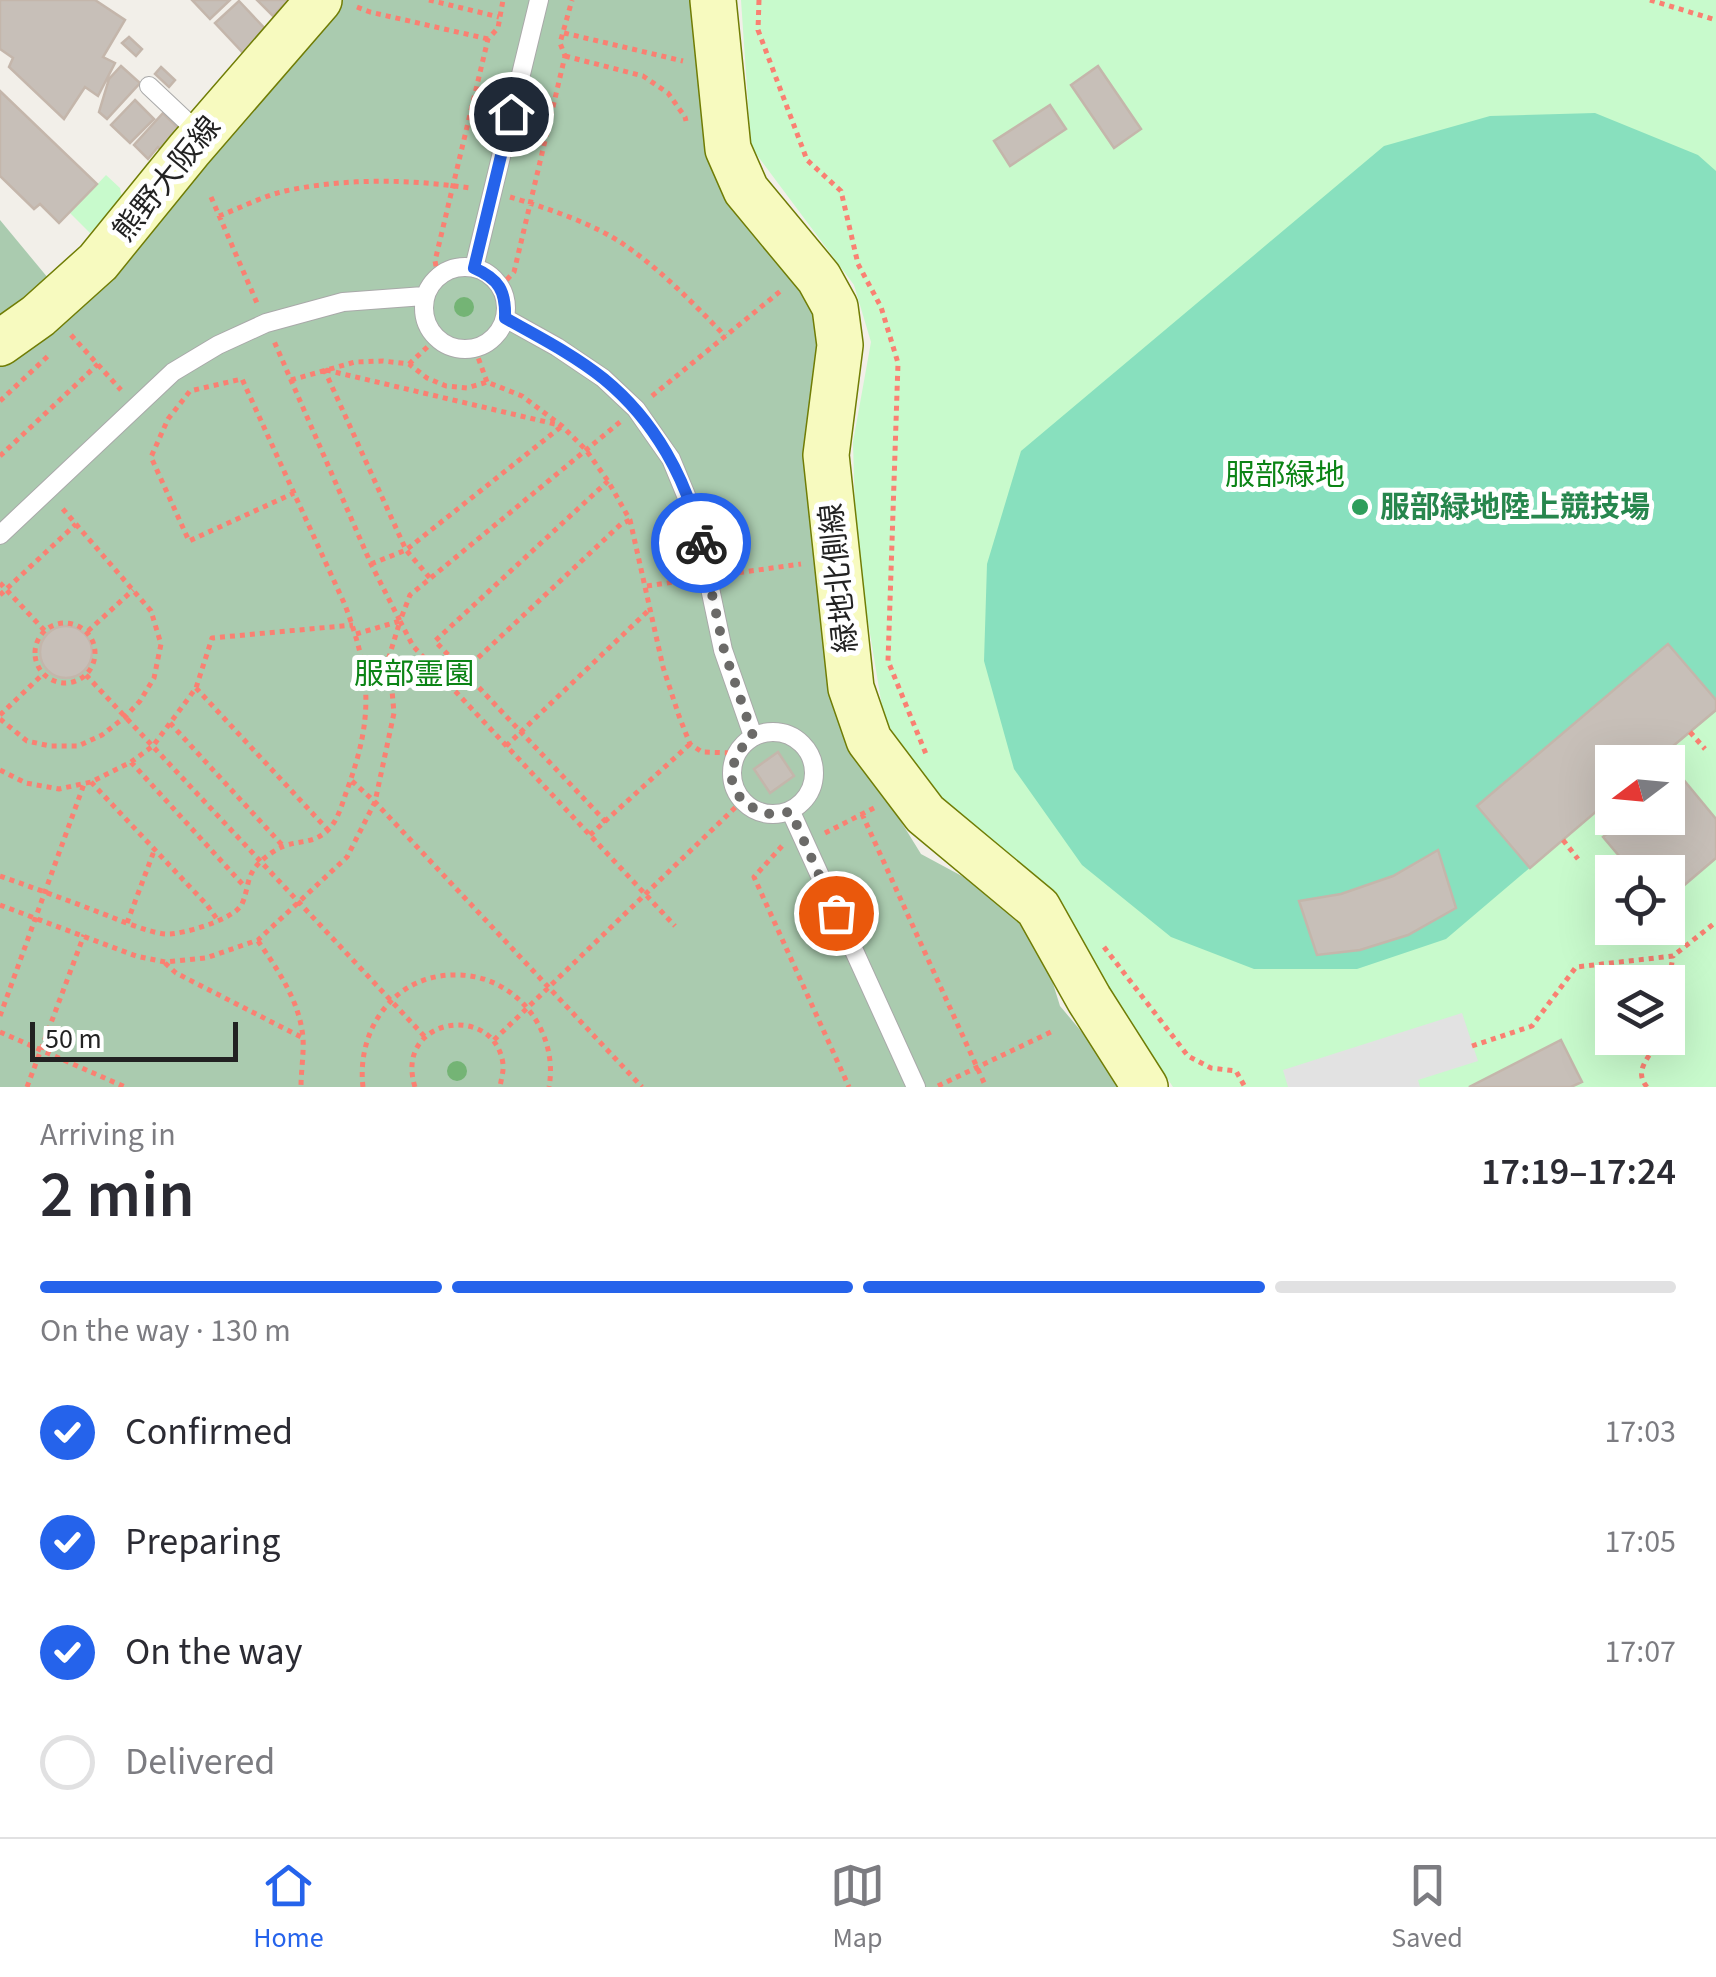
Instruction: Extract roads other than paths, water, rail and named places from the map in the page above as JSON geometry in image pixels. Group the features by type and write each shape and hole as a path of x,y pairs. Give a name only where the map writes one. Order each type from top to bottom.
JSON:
{"street":[{"name":"緑地北側線","path":"713,0 728,150 746,190 818,278 835,307 840,345 826,456 850,688 870,740 924,814 1038,908 1145,1087"},
{"name":"熊野大阪線","path":"0,343 38,316 98,262 201,136 338,4"}],"lane":[{"path":"474,268 538,0"},
{"path":"149,86 201,136"},
{"path":"454,268 474,268 489,275 500,287 506,302 505,318 494,338 475,348 454,349 436,339 424,319 424,296 438,276 454,268"},
{"path":"0,536 174,372 218,345 266,322 343,302 424,296"},
{"path":"505,318 603,378 636,409 670,459 696,518 724,650 753,736"},
{"path":"798,827 816,769 803,743 777,731 753,736 736,754 731,778 742,802 798,827 916,1087"}],"place":[{"name":"服部緑地陸上競技場","path":"1360,507"}],"park label":[{"name":"服部緑地","path":"1285,475"},
{"name":"服部霊園","path":"414,674"}]}
